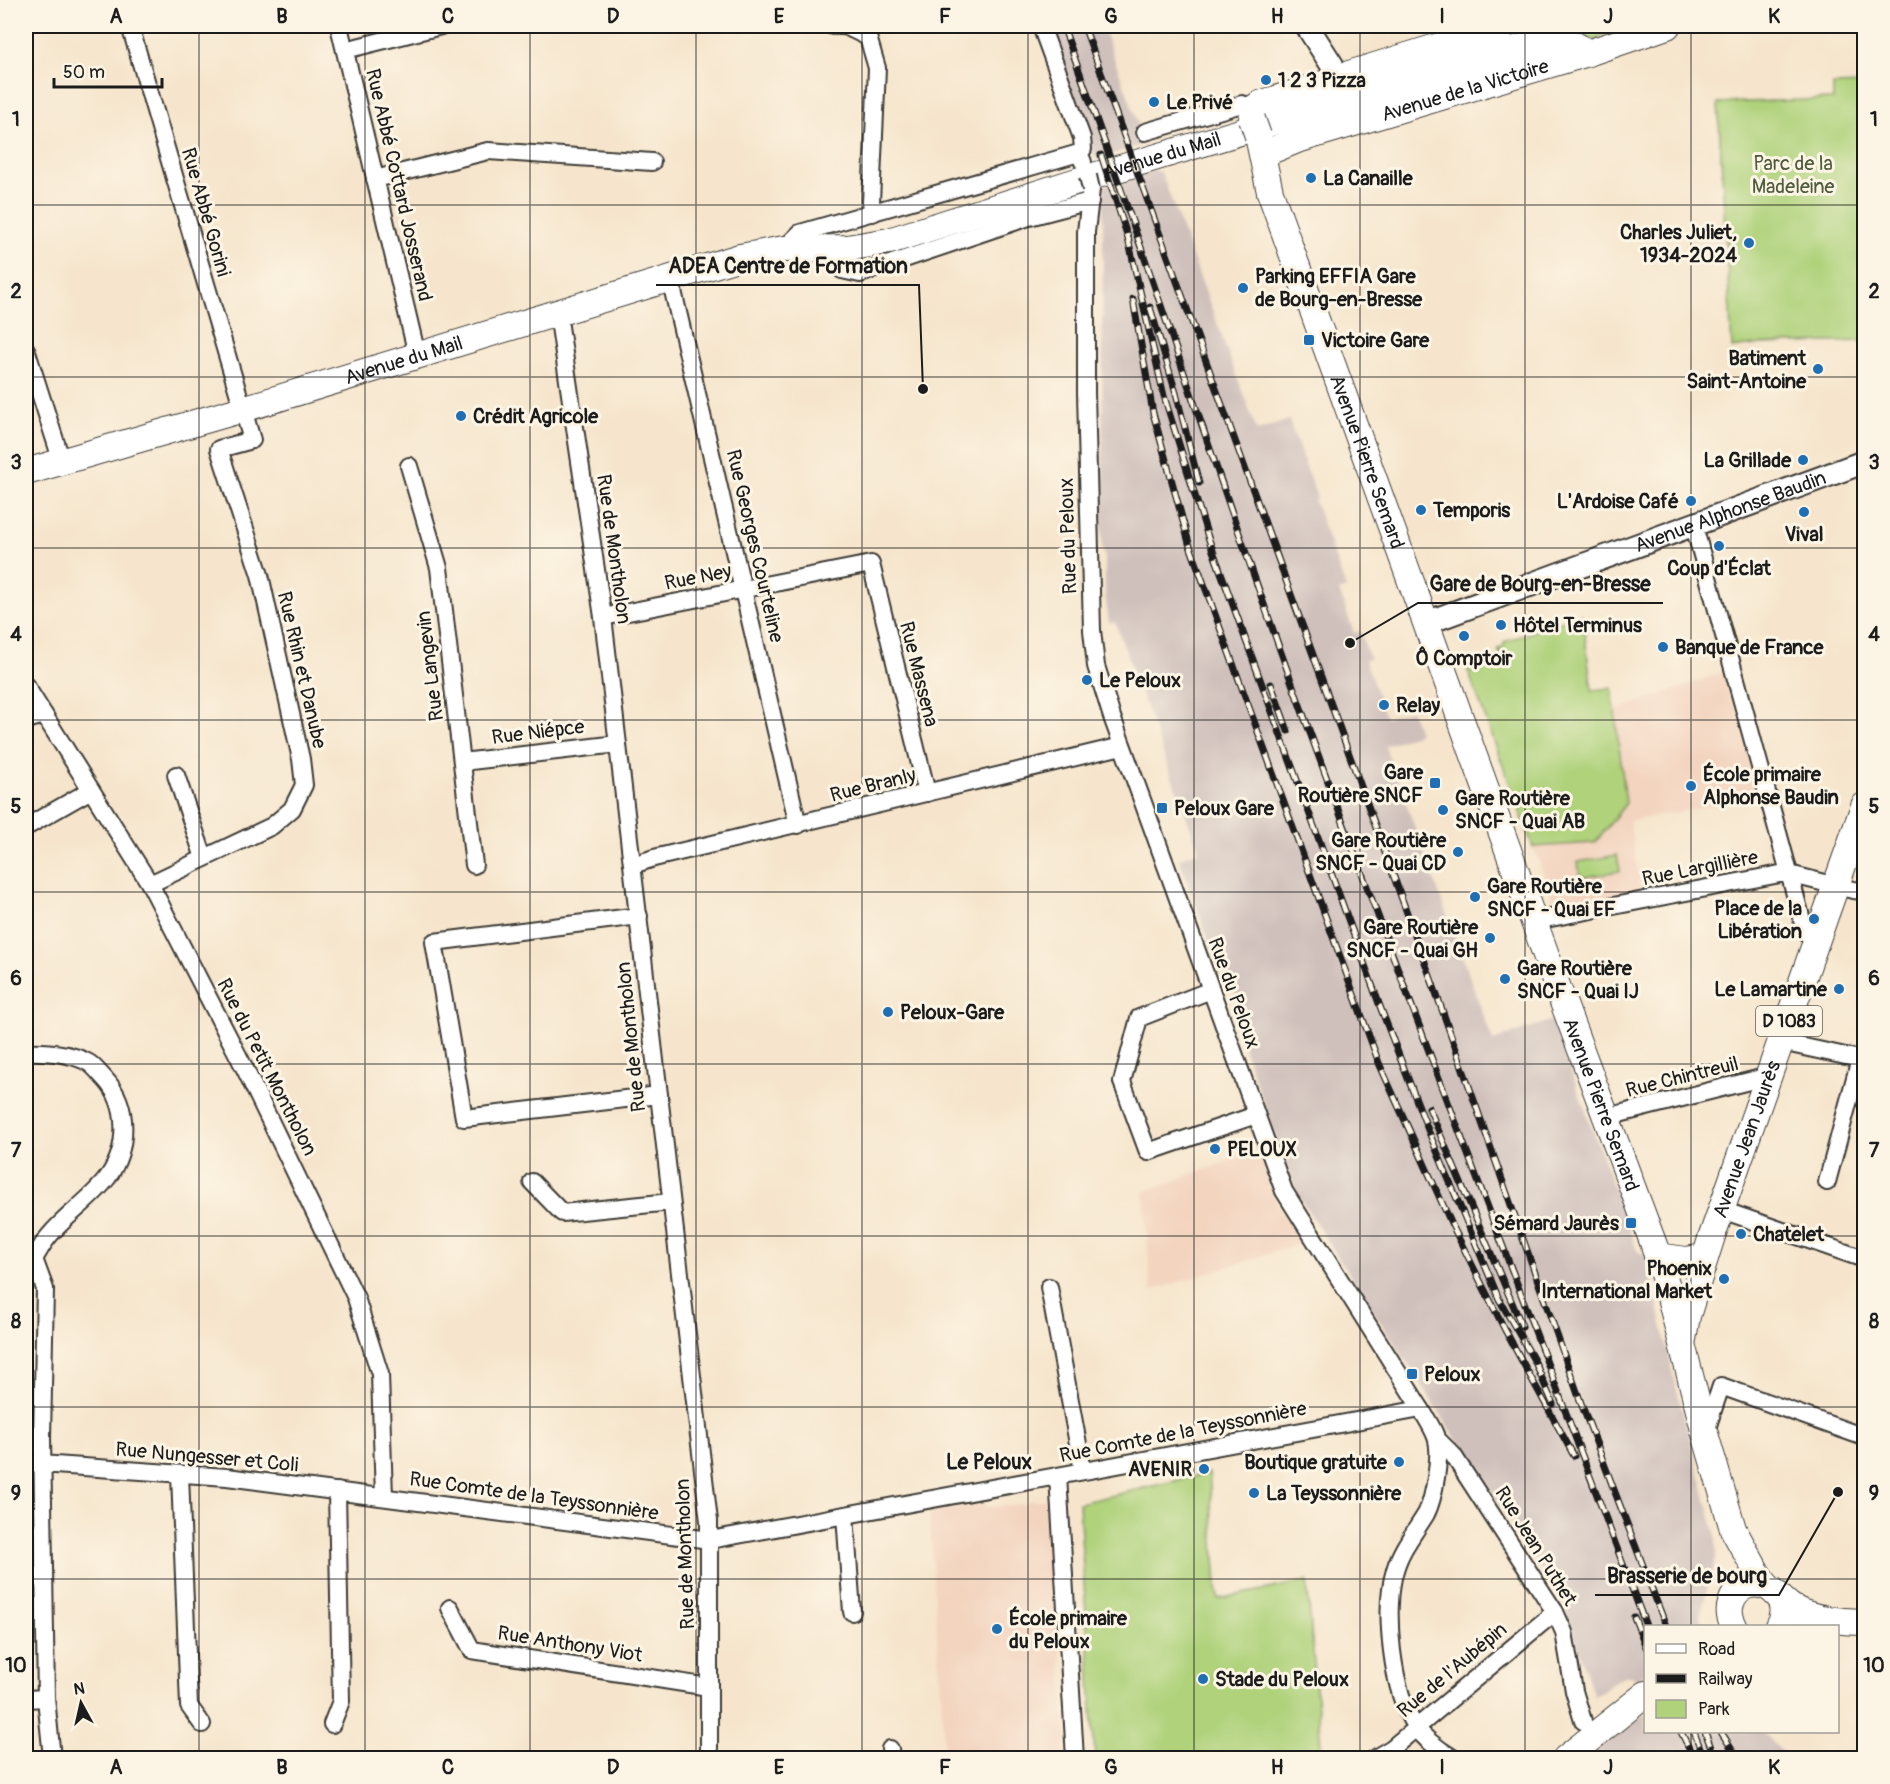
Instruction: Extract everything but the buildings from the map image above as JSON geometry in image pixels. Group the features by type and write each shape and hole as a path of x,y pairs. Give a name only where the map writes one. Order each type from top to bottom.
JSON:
{"main road":[{"path":"1257,129 1260,104 1504,26"},
{"name":"Avenue du Mail","path":"26,472 243,409 740,257 784,249 847,248 889,241 1074,182 1539,42 1566,26"},
{"name":"Avenue de la Victoire","path":"1257,129 1297,140 1588,53 1667,26"},
{"name":"Avenue du Mail","path":"1539,42 1568,41 1588,53"},
{"name":"Avenue Pierre Semard","path":"1257,129 1270,192 1658,1256 1683,1346"},
{"name":"Avenue Jean Jaurès","path":"1729,1617 1737,1579 1733,1529 1705,1434 1683,1346 1687,1316 1712,1236 1864,806"},
{"name":"Avenue Jean Jaurès","path":"1669,1293 1698,1258 1712,1236"},
{"path":"1658,1256 1686,1260 1698,1258"},
{"name":"Avenue Jean Jaurès","path":"1733,1529 1759,1576 1771,1589"},
{"path":"1729,1617 1744,1588 1760,1585 1771,1589 1779,1596 1784,1610 1779,1625"},
{"path":"1771,1589 1791,1607 1801,1612 1860,1622"},
{"path":"1833,1625 1860,1622"},
{"path":"1563,1757 1641,1697"}],"street":[{"name":"Rue Abbé Gorini","path":"130,26 243,409"},
{"name":"Rue Abbé Cottard Josserand","path":"339,26 417,355"},
{"path":"345,50 441,26"},
{"path":"832,26 845,26 868,37 877,68 873,213"},
{"name":"Rue du Peloux","path":"1041,26 1082,138 1086,176 1086,393 1092,630 1098,674 1122,746 1290,1203 1421,1409 1437,1439 1436,1481 1427,1512 1406,1544 1394,1570 1389,1618 1399,1690 1407,1713 1434,1747 1453,1758"},
{"path":"1307,26 1332,65 1336,80"},
{"path":"1145,132 1242,104 1257,129"},
{"path":"375,178 488,151 652,162"},
{"path":"816,249 842,270 860,274 1029,217 1086,176"},
{"name":"Avenue du Mail","path":"784,249 800,233 873,213 1086,176"},
{"name":"Rue Georges Courteline","path":"670,278 798,825"},
{"name":"Rue de Montholon","path":"558,313 603,616 710,1540 709,1758"},
{"path":"26,349 62,462"},
{"name":"Rue Rhin et Danube","path":"150,884 272,826 292,809 304,785 301,759 260,575 219,449 252,440 243,409"},
{"name":"Avenue Alphonse Baudin","path":"1426,623 1864,462"},
{"name":"Rue Langevin","path":"409,466 439,568 474,865"},
{"path":"1694,526 1805,931 1818,941"},
{"name":"Rue Ney","path":"603,616 871,564"},
{"name":"Rue Massena","path":"871,564 927,793"},
{"name":"Rue du Petit Montholon","path":"26,686 150,884 266,1112 356,1298 380,1374 384,1497"},
{"path":"26,720 44,715"},
{"name":"Rue Niépce","path":"462,762 618,744"},
{"name":"Rue Branly","path":"633,865 654,858 1122,746"},
{"path":"176,775 204,858"},
{"path":"26,827 91,790"},
{"name":"Rue Largillière","path":"1535,921 1789,874 1864,891"},
{"path":"639,916 434,942 464,1118 659,1095"},
{"path":"1211,990 1139,1018 1122,1082 1148,1152 1256,1115"},
{"path":"1781,1042 1862,1060 1827,1182"},
{"path":"26,1052 66,1055 89,1063 108,1083 119,1102 124,1130 121,1149 107,1177 50,1235 30,1261 45,1289 43,1464 46,1698 52,1758"},
{"name":"Rue Chintreuil","path":"1607,1118 1768,1076"},
{"path":"532,1182 562,1213 671,1202"},
{"path":"1722,1210 1864,1259"},
{"path":"1049,1287 1083,1471"},
{"path":"1705,1434 1721,1386 1864,1437"},
{"name":"Rue Comte de la Teyssonnière","path":"384,1497 710,1540 1421,1409"},
{"name":"Rue Jean Puthet","path":"1437,1439 1453,1455 1555,1612 1564,1632 1574,1691 1583,1721"},
{"name":"Rue Nungesser et Coli","path":"26,1463 227,1477 384,1497"},
{"path":"180,1474 189,1706 202,1724"},
{"path":"1058,1476 1075,1758"},
{"path":"332,1724 342,1701 337,1491"},
{"path":"845,1515 852,1612"},
{"name":"Rue Anthony Viot","path":"450,1608 472,1650 709,1686"},
{"name":"Rue de l'Aubépin","path":"1375,1758 1392,1748 1555,1612"},
{"path":"26,1699 46,1698"}],"shaded area":[{"path":"1047,26 1102,26 1146,144 1095,159"},
{"path":"1154,170 1161,172 1257,431 1289,420 1317,498 1314,500 1346,588 1339,591 1354,633 1360,631 1370,658 1365,660 1386,718 1411,710 1419,733 1385,746 1493,1041 1552,1020 1637,1251 1647,1256 1674,1380 1716,1536 1716,1559 1700,1615 1702,1625 1644,1625 1644,1675 1638,1680 1630,1676 1623,1676 1594,1696 1563,1603 1296,1192 1235,1025 1244,1017 1225,965 1217,963 1179,859 1199,851 1115,622 1109,623 1105,593 1105,558 1102,545 1103,185"},
{"name":"École primaire Alphonse Baudin","path":"1726,671 1761,797 1629,821 1641,892 1565,907 1553,899 1533,847 1595,843 1626,803 1615,711"},
{"path":"1258,1150 1278,1205 1303,1243 1151,1291 1144,1192"},
{"name":"École primaire du Peloux","path":"1053,1499 1055,1529 1052,1530 1067,1743 1065,1743 1066,1758 945,1758 929,1511 985,1503 985,1507 1027,1504 1027,1501"},
{"path":"1644,1714 1644,1733 1764,1733 1788,1758 1590,1758 1611,1735"}],"green space":[{"path":"1580,26 1619,26 1612,27 1597,40 1565,34"},
{"name":"Parc de la Madeleine","path":"1864,84 1864,341 1762,344 1732,348 1718,103 1833,99 1833,85"},
{"path":"1582,614 1592,690 1612,688 1626,803 1595,843 1533,847 1467,668 1501,656 1498,649 1504,647 1504,642"},
{"path":"1617,855 1620,871 1580,878 1578,862"},
{"name":"Stade du Peloux","path":"1209,1473 1218,1599 1307,1581 1322,1758 1095,1758 1079,1503"}],"railway":[{"path":"1063,26 1297,697 1646,1625"},
{"path":"1084,26 1434,987 1581,1403 1666,1625"},
{"path":"1101,155 1129,241"},
{"path":"1127,234 1164,396 1208,537 1381,1009 1428,1130 1499,1299 1535,1362 1553,1404"},
{"path":"1133,299 1153,413 1189,543 1379,1063 1452,1225 1505,1330 1574,1456"},
{"path":"1150,307 1176,393 1199,483"},
{"path":"1271,684 1288,731"},
{"path":"1429,1108 1522,1326"},
{"path":"1634,1617 1644,1642"},
{"path":"1682,1733 1694,1758"},
{"path":"1694,1733 1704,1758"},
{"path":"1705,1733 1715,1758"},
{"path":"1722,1733 1738,1758"}],"place":[{"name":"1 2 3 Pizza","path":"1266,80"},
{"name":"Le Privé","path":"1154,102"},
{"name":"La Canaille","path":"1311,178"},
{"name":"Charles Juliet, 1934-2024","path":"1749,243"},
{"name":"Parking EFFIA Gare de Bourg-en-Bresse","path":"1243,288"},
{"name":"Victoire Gare","path":"1309,340"},
{"name":"Batiment Saint-Antoine","path":"1818,369"},
{"name":"ADEA Centre de Formation","path":"923,389"},
{"name":"Crédit Agricole","path":"461,416"},
{"name":"La Grillade","path":"1803,460"},
{"name":"L'Ardoise Café","path":"1691,501"},
{"name":"Temporis","path":"1421,510"},
{"name":"Vival","path":"1804,512"},
{"name":"Coup d'Éclat","path":"1719,546"},
{"name":"Hôtel Terminus","path":"1501,625"},
{"name":"Ô Comptoir","path":"1464,636"},
{"name":"Gare de Bourg-en-Bresse","path":"1350,643"},
{"name":"Banque de France","path":"1663,647"},
{"name":"Le Peloux","path":"1087,680"},
{"name":"Relay","path":"1384,705"},
{"name":"Gare Routière SNCF","path":"1435,783"},
{"name":"École primaire Alphonse Baudin","path":"1691,786"},
{"name":"Peloux Gare","path":"1162,808"},
{"name":"Gare Routière SNCF - Quai AB","path":"1443,810"},
{"name":"Gare Routière SNCF - Quai CD","path":"1458,852"},
{"name":"Gare Routière SNCF - Quai EF","path":"1475,897"},
{"name":"Place de la Libération","path":"1814,919"},
{"name":"Gare Routière SNCF - Quai GH","path":"1490,938"},
{"name":"Gare Routière SNCF - Quai IJ","path":"1505,979"},
{"name":"Le Lamartine","path":"1839,989"},
{"name":"Peloux-Gare","path":"888,1012"},
{"name":"PELOUX","path":"1215,1149"},
{"name":"Sémard Jaurès","path":"1631,1223"},
{"name":"Chatelet","path":"1741,1234"},
{"name":"Phoenix International Market","path":"1724,1279"},
{"name":"Peloux","path":"1412,1374"},
{"name":"Boutique gratuite","path":"1399,1462"},
{"name":"AVENIR","path":"1204,1469"},
{"name":"Brasserie de bourg","path":"1838,1492"},
{"name":"La Teyssonnière","path":"1254,1493"},
{"name":"École primaire du Peloux","path":"997,1629"},
{"name":"Stade du Peloux","path":"1203,1679"}],"district":[{"name":"Le Peloux","path":"989,1462"}]}
